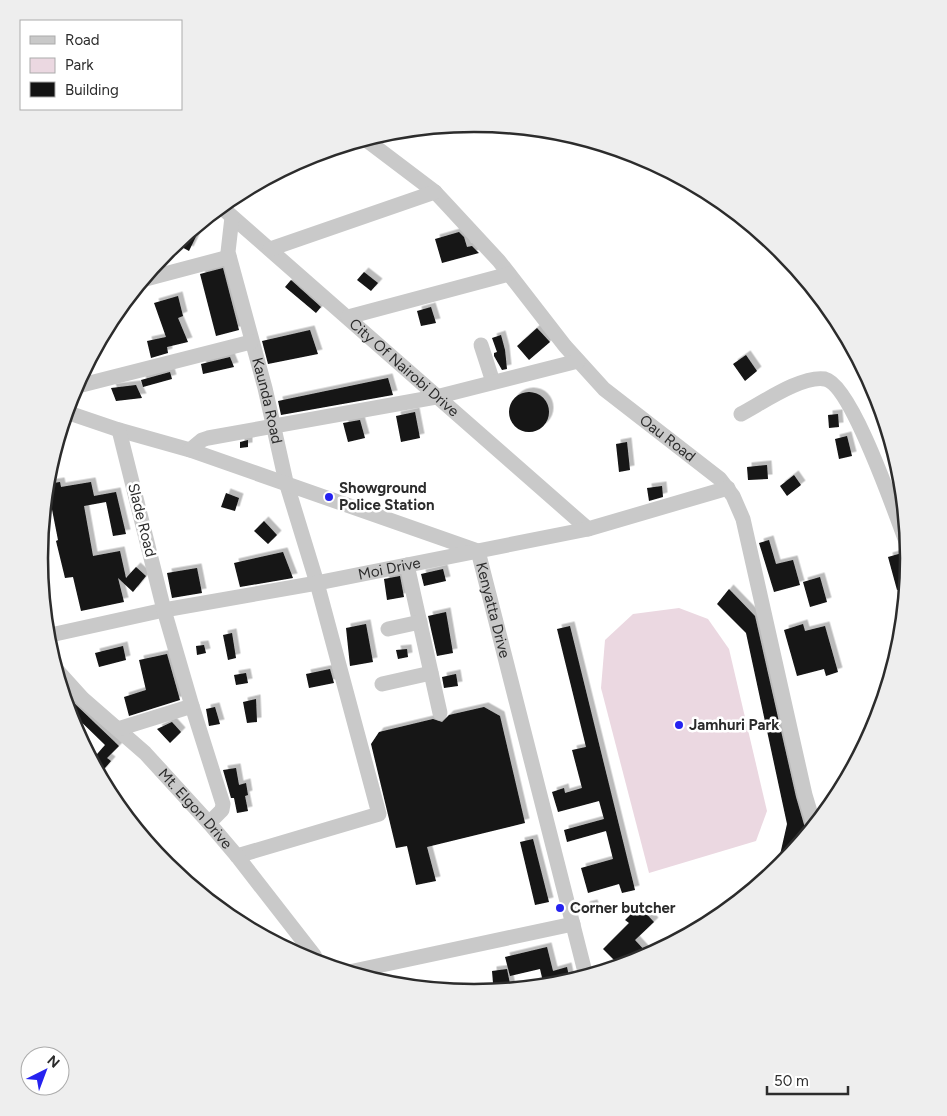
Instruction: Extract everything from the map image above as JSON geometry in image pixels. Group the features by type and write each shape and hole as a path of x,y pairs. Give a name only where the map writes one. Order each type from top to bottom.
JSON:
{"street":[{"name":"Oau Road","path":"376,144 435,192 509,274 578,361 620,403 728,488 737,503 742,519 812,816"},
{"path":"270,249 435,192"},
{"name":"City Of Nairobi Drive","path":"226,212 588,529"},
{"name":"Kaunda Road","path":"232,217 227,248 229,257 286,482 317,583 379,814 238,856"},
{"path":"153,277 229,257"},
{"path":"348,317 509,274"},
{"path":"85,384 251,342"},
{"path":"481,345 493,382"},
{"path":"190,450 202,440 208,438 436,397 578,361"},
{"path":"741,414 803,382 818,379 831,382 841,392 861,430 885,484 898,519"},
{"name":"Kenyatta Drive","path":"73,414 286,482 478,550 584,969"},
{"name":"Slade Road","path":"119,430 164,610 223,804 222,810 208,823"},
{"name":"Moi Drive","path":"55,634 164,610 317,583 588,529 728,488"},
{"path":"408,565 440,713"},
{"path":"388,628 420,622"},
{"path":"382,684 432,673"},
{"name":"Mt. Elgon Drive","path":"65,680 80,696 145,753 238,856 312,953"},
{"path":"118,729 192,706"},
{"path":"363,969 573,924"}],"green space":[{"name":"Jamhuri Park","path":"679,608 708,619 729,649 767,811 756,841 649,873 601,688 605,640 633,614"}],"building":[{"path":"459,232 464,237 467,247 472,246 479,253 442,263 435,239"},
{"path":"197,235 189,251 183,247"},
{"path":"223,268 239,330 216,336 200,274"},
{"path":"364,272 378,283 371,291 357,280"},
{"path":"291,280 321,307 316,313 285,287"},
{"path":"178,296 183,316 178,318 188,342 167,347 168,353 151,358 147,341 166,337 154,303"},
{"path":"431,307 436,323 421,326 417,311"},
{"path":"537,328 550,342 529,360 517,346"},
{"path":"310,330 318,354 268,364 262,341"},
{"path":"501,335 507,369 502,370 494,356 494,353 497,352 492,338"},
{"path":"746,355 757,371 745,381 733,364"},
{"path":"230,357 234,367 203,374 201,364"},
{"path":"170,372 172,379 143,387 141,380"},
{"path":"388,378 393,395 281,415 278,401"},
{"path":"136,385 142,398 116,401 111,388"},
{"path":"529,392 543,398 549,412 543,426 529,432 515,426 509,412 515,398"},
{"path":"415,412 420,438 401,442 396,416"},
{"path":"838,414 839,427 829,428 828,415"},
{"path":"360,420 365,438 348,442 343,423"},
{"path":"847,436 852,456 839,459 835,439"},
{"path":"248,440 248,447 240,448 240,442"},
{"path":"627,442 630,470 619,472 616,444"},
{"path":"767,465 768,479 748,480 747,467"},
{"path":"794,475 801,485 787,496 780,486"},
{"path":"60,482 61,487 91,482 94,496 116,492 126,534 113,536 106,502 84,506 93,556 120,551 126,578 136,567 146,576 133,592 118,578 124,602 81,611 73,577 65,578 56,541 58,540 51,504 55,483"},
{"path":"662,486 663,497 649,501 647,488"},
{"path":"226,493 239,498 235,511 221,507"},
{"path":"264,521 277,535 268,544 254,531"},
{"path":"769,540 776,564 793,560 800,585 774,592 759,543"},
{"path":"283,552 293,578 240,587 234,563"},
{"path":"900,554 899,590 897,590 888,557"},
{"path":"197,568 202,593 172,598 167,573"},
{"path":"443,569 446,581 424,586 421,574"},
{"path":"400,576 404,597 387,600 384,579"},
{"path":"820,577 827,602 810,607 803,582"},
{"path":"729,589 755,616 796,797 804,826 780,853 787,824 746,633 717,604"},
{"path":"446,612 453,653 437,656 428,616"},
{"path":"366,624 373,662 350,666 346,628"},
{"path":"803,624 805,631 825,626 838,672 826,676 824,669 797,676 784,630"},
{"path":"570,626 635,890 622,893 619,884 588,893 581,868 613,859 606,831 567,842 564,830 604,819 599,801 558,812 552,792 564,788 565,793 582,788 572,750 586,747 557,629"},
{"path":"232,633 236,658 228,660 223,635"},
{"path":"204,645 206,653 197,655 196,646"},
{"path":"123,646 126,660 99,667 95,653"},
{"path":"407,649 408,657 398,659 396,650"},
{"path":"167,654 180,700 129,716 124,697 146,690 139,660"},
{"path":"330,669 334,683 309,688 306,674"},
{"path":"246,673 248,683 236,685 234,675"},
{"path":"456,674 458,686 444,688 442,677"},
{"path":"256,699 257,722 247,723 243,702"},
{"path":"73,702 119,746 107,758 111,761 104,769 96,755 105,745 80,720"},
{"path":"215,707 220,724 209,726 206,709"},
{"path":"484,707 500,716 525,823 427,847 436,881 416,885 407,846 396,848 371,744 379,732 433,719 442,722 449,715"},
{"path":"172,722 181,732 170,743 157,729"},
{"path":"236,768 239,785 246,783 248,795 245,796 248,811 237,813 234,798 231,798 223,770"},
{"path":"533,839 549,902 535,905 520,842"},
{"path":"593,904 596,913 588,915 585,906"},
{"path":"639,906 654,922 635,940 643,949 614,960 603,949 629,923 625,920"},
{"path":"547,947 553,971 567,967 568,973 542,978 540,969 510,976 505,957"},
{"path":"507,969 510,982 493,983 492,971"}],"place":[{"name":"Showground Police Station","path":"329,497"},
{"name":"Jamhuri Park","path":"679,725"},
{"name":"Corner butcher","path":"560,908"}]}
